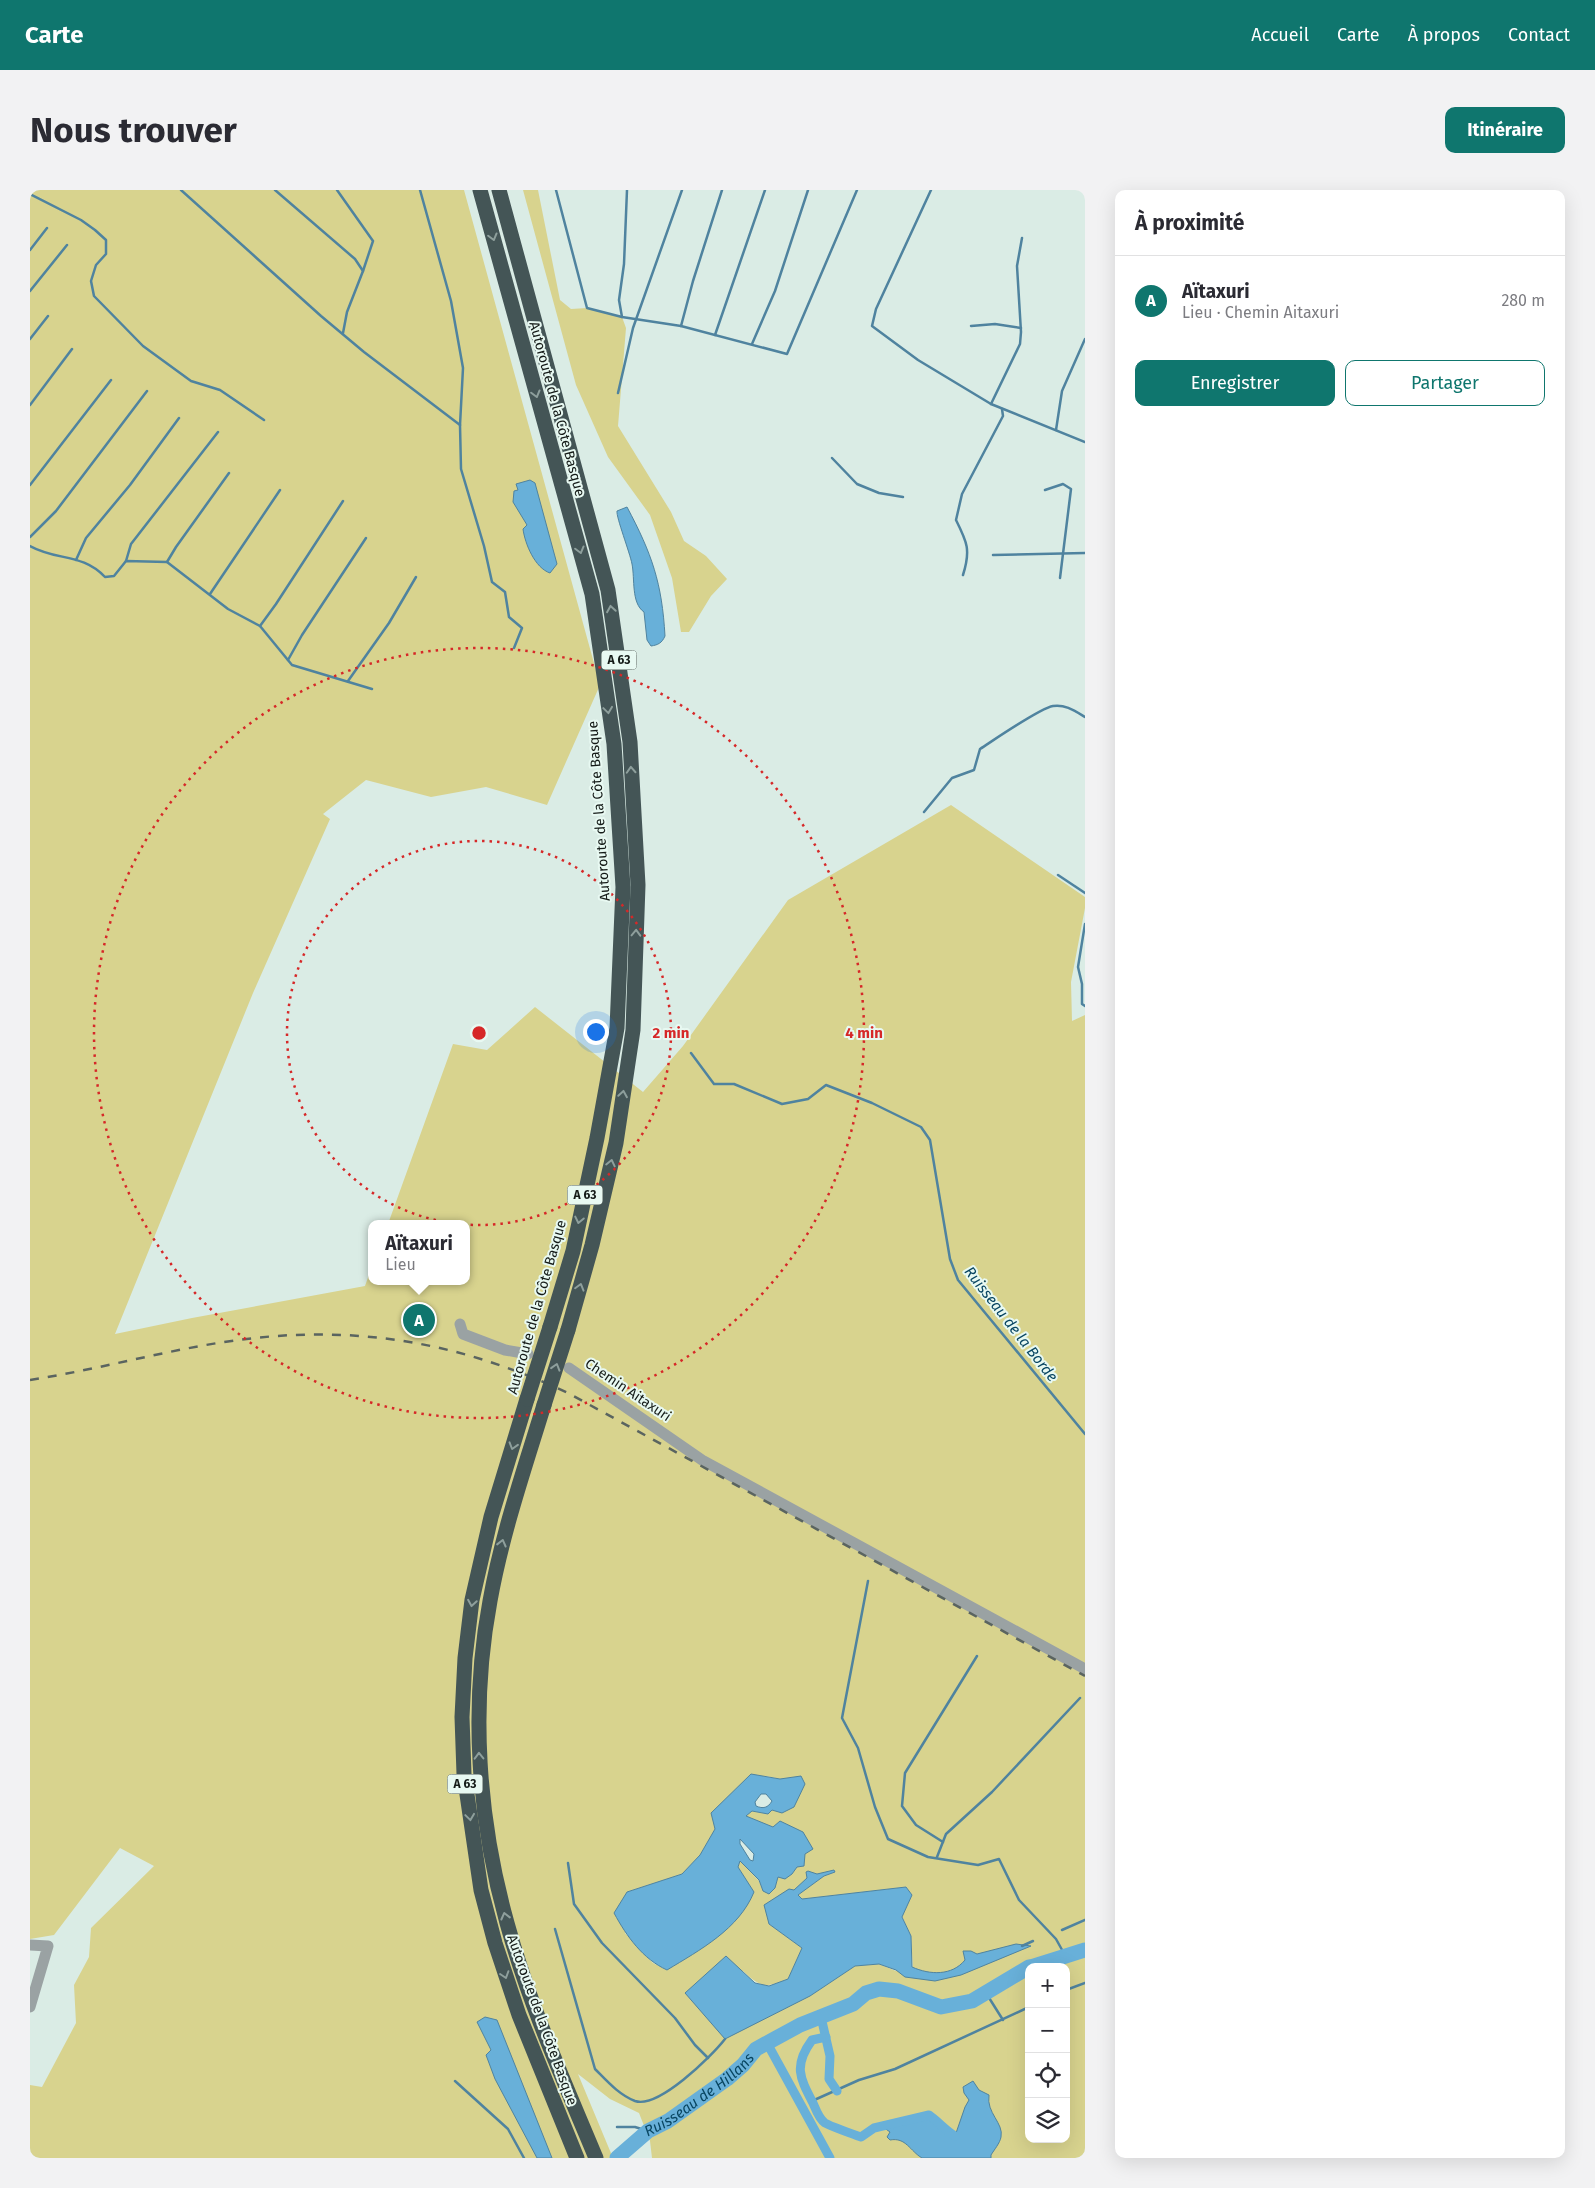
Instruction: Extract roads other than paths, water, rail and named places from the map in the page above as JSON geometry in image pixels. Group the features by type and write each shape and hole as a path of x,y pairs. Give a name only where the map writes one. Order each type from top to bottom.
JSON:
{"highway":[{"name":"Autoroute de la Côte Basque","path":"480,190 592,594 614,744 623,887 617,1028 597,1138 573,1251 492,1517 472,1600 464,1668 462,1716 464,1774 486,1914 519,2015 577,2158"},
{"name":"Autoroute de la Côte Basque","path":"499,190 608,590 630,742 638,886 633,1030 616,1143 592,1245 513,1503 489,1602 482,1660 479,1718 480,1772 496,1881 507,1925 538,2016 596,2158"}],"street":[{"path":"460,1324 463,1334 505,1350 528,1354"},
{"name":"Chemin Aitaxuri","path":"570,1368 702,1460 1085,1668"},
{"path":"30,1945 48,1946 30,2007"}],"water":[{"path":"530,480 535,483 557,564 550,573 535,561 526,542 523,529 527,525 513,502 514,491 518,490 516,484"},
{"path":"627,507 649,554 661,600 665,636 661,642 653,646 647,640 644,612 635,597 632,564 617,515 617,511"},
{"path":"751,1774 780,1779 801,1776 805,1784 794,1807 782,1813 772,1810 768,1814 752,1811 746,1816 773,1827 780,1821 803,1832 813,1849 805,1854 804,1866 797,1867 785,1879 778,1877 775,1888 769,1894 763,1891 759,1880 740,1861 738,1867 754,1892 739,1917 729,1928 705,1946 667,1970 650,1960 636,1946 614,1913 627,1892 682,1874 700,1855 715,1829 711,1813","holes":["761,1794 766,1794 772,1801 769,1805 765,1807 756,1806 755,1802","740,1839 754,1854 753,1861 750,1860 740,1844"]},
{"path":"834,1870 835,1872 824,1876 798,1895 802,1899 906,1887 912,1895 902,1917 911,1936 912,1967 919,1970 933,1973 954,1969 965,1960 963,1951 971,1951 977,1954 1016,1944 1031,1946 961,1975 935,1981 905,1977 896,1970 879,1964 855,1966 810,1996 725,2039 685,1993 726,1956 755,1983 769,1986 788,1979 802,1948 769,1924 764,1905 789,1889 794,1890 807,1878 806,1872 808,1871 817,1874"},
{"path":"485,2017 497,2020 552,2158 537,2158 495,2079 486,2055 491,2050 477,2022"},
{"path":"973,2081 979,2090 989,2095 992,2113 1000,2127 1000,2139 991,2158 922,2158 904,2143 890,2140 887,2137 890,2132 883,2127 929,2115 955,2136 969,2100 964,2093 963,2087"}],"waterway":[{"path":"181,190 321,316 364,352 460,425"},
{"path":"275,190 355,259 363,271 347,312 343,333"},
{"path":"337,190 373,241 363,271"},
{"path":"420,190 451,301 463,368 460,425 461,469 484,546 492,582 505,592 509,617 522,628 514,648"},
{"path":"556,190 587,308 622,317 681,326 787,354 857,190"},
{"path":"622,317 619,300 624,264 627,190"},
{"path":"618,393 633,328 682,190"},
{"path":"681,326 722,190"},
{"path":"715,335 765,190"},
{"path":"752,344 775,291 808,190"},
{"path":"931,190 876,309 872,326 918,360 991,404 1085,442"},
{"path":"30,194 81,220 106,240 106,254 96,265 91,281 94,296 143,346 191,381 220,390 264,420"},
{"path":"30,250 47,228"},
{"path":"991,404 1020,344 1017,266 1022,238"},
{"path":"30,291 67,245"},
{"path":"30,339 48,316"},
{"path":"971,326 995,324 1021,328"},
{"path":"1056,430 1062,391 1085,339"},
{"path":"30,405 72,349"},
{"path":"30,485 111,380"},
{"path":"30,537 56,511 147,391"},
{"path":"963,575 967,559 967,546 956,520 962,494 1003,416 1002,409"},
{"path":"76,560 86,538 130,485 179,418"},
{"path":"126,561 131,544 218,432"},
{"path":"832,458 857,484 879,493 903,497"},
{"path":"167,562 229,473"},
{"path":"1045,490 1063,484 1071,489 1060,578"},
{"path":"210,594 280,490"},
{"path":"260,626 343,501"},
{"path":"288,660 302,635 366,538"},
{"path":"30,546 40,551 87,564 105,577 114,576 126,561 167,562 228,609 260,626 292,665 372,689"},
{"path":"993,555 1085,553"},
{"path":"348,681 389,623 416,577"},
{"path":"924,812 952,778 974,770 980,749 1028,718 1053,706 1070,708 1085,717"},
{"path":"1058,875 1085,893"},
{"path":"1085,924 1078,967 1082,984 1082,1004 1085,1006"},
{"name":"Ruisseau de la Borde","path":"691,1053 714,1084 734,1084 782,1104 808,1099 826,1085 872,1103 921,1127 930,1140 950,1259 958,1280 1085,1434"},
{"path":"868,1581 842,1718 858,1748 875,1807 888,1839 928,1857 978,1865 999,1859 1019,1900 1056,1939 1066,1957"},
{"path":"943,1842 916,1825 902,1806 905,1773 977,1656"},
{"path":"937,1857 946,1834 992,1792 1080,1698"},
{"path":"568,1863 574,1904 602,1943 675,2018 695,2045 708,2058"},
{"path":"1062,1930 1085,1920"},
{"path":"555,1929 595,2069 624,2095 635,2101 645,2101 670,2090 696,2069 725,2039"},
{"path":"1022,1946 1033,1941"},
{"name":"Ruisseau de Hillans","path":"1044,1963 1085,1950"},
{"name":"Ruisseau de Hillans","path":"617,2158 648,2131 668,2121 727,2079 743,2065 756,2049 800,2025 853,2004 866,1993 879,1989 898,1991 941,2007 972,2001 1025,1969"},
{"path":"1070,1989 1085,1983"},
{"path":"986,1993 1003,2020"},
{"path":"812,2101 859,2080 895,2069 1027,2008"},
{"path":"821,2017 830,2056 829,2079 837,2091"},
{"path":"826,2037 812,2040 802,2057 800,2072 818,2114 825,2123 861,2137 874,2128 929,2115 955,2136"},
{"path":"767,2043 830,2158"},
{"path":"455,2081 508,2129 524,2158"},
{"path":"617,2127 635,2127 648,2131"}],"railway":[{"path":"30,1380 224,1342 314,1334 400,1340 484,1360 568,1393 1085,1676"}],"place":[{"name":"Aïtaxuri","path":"419,1320"}]}
